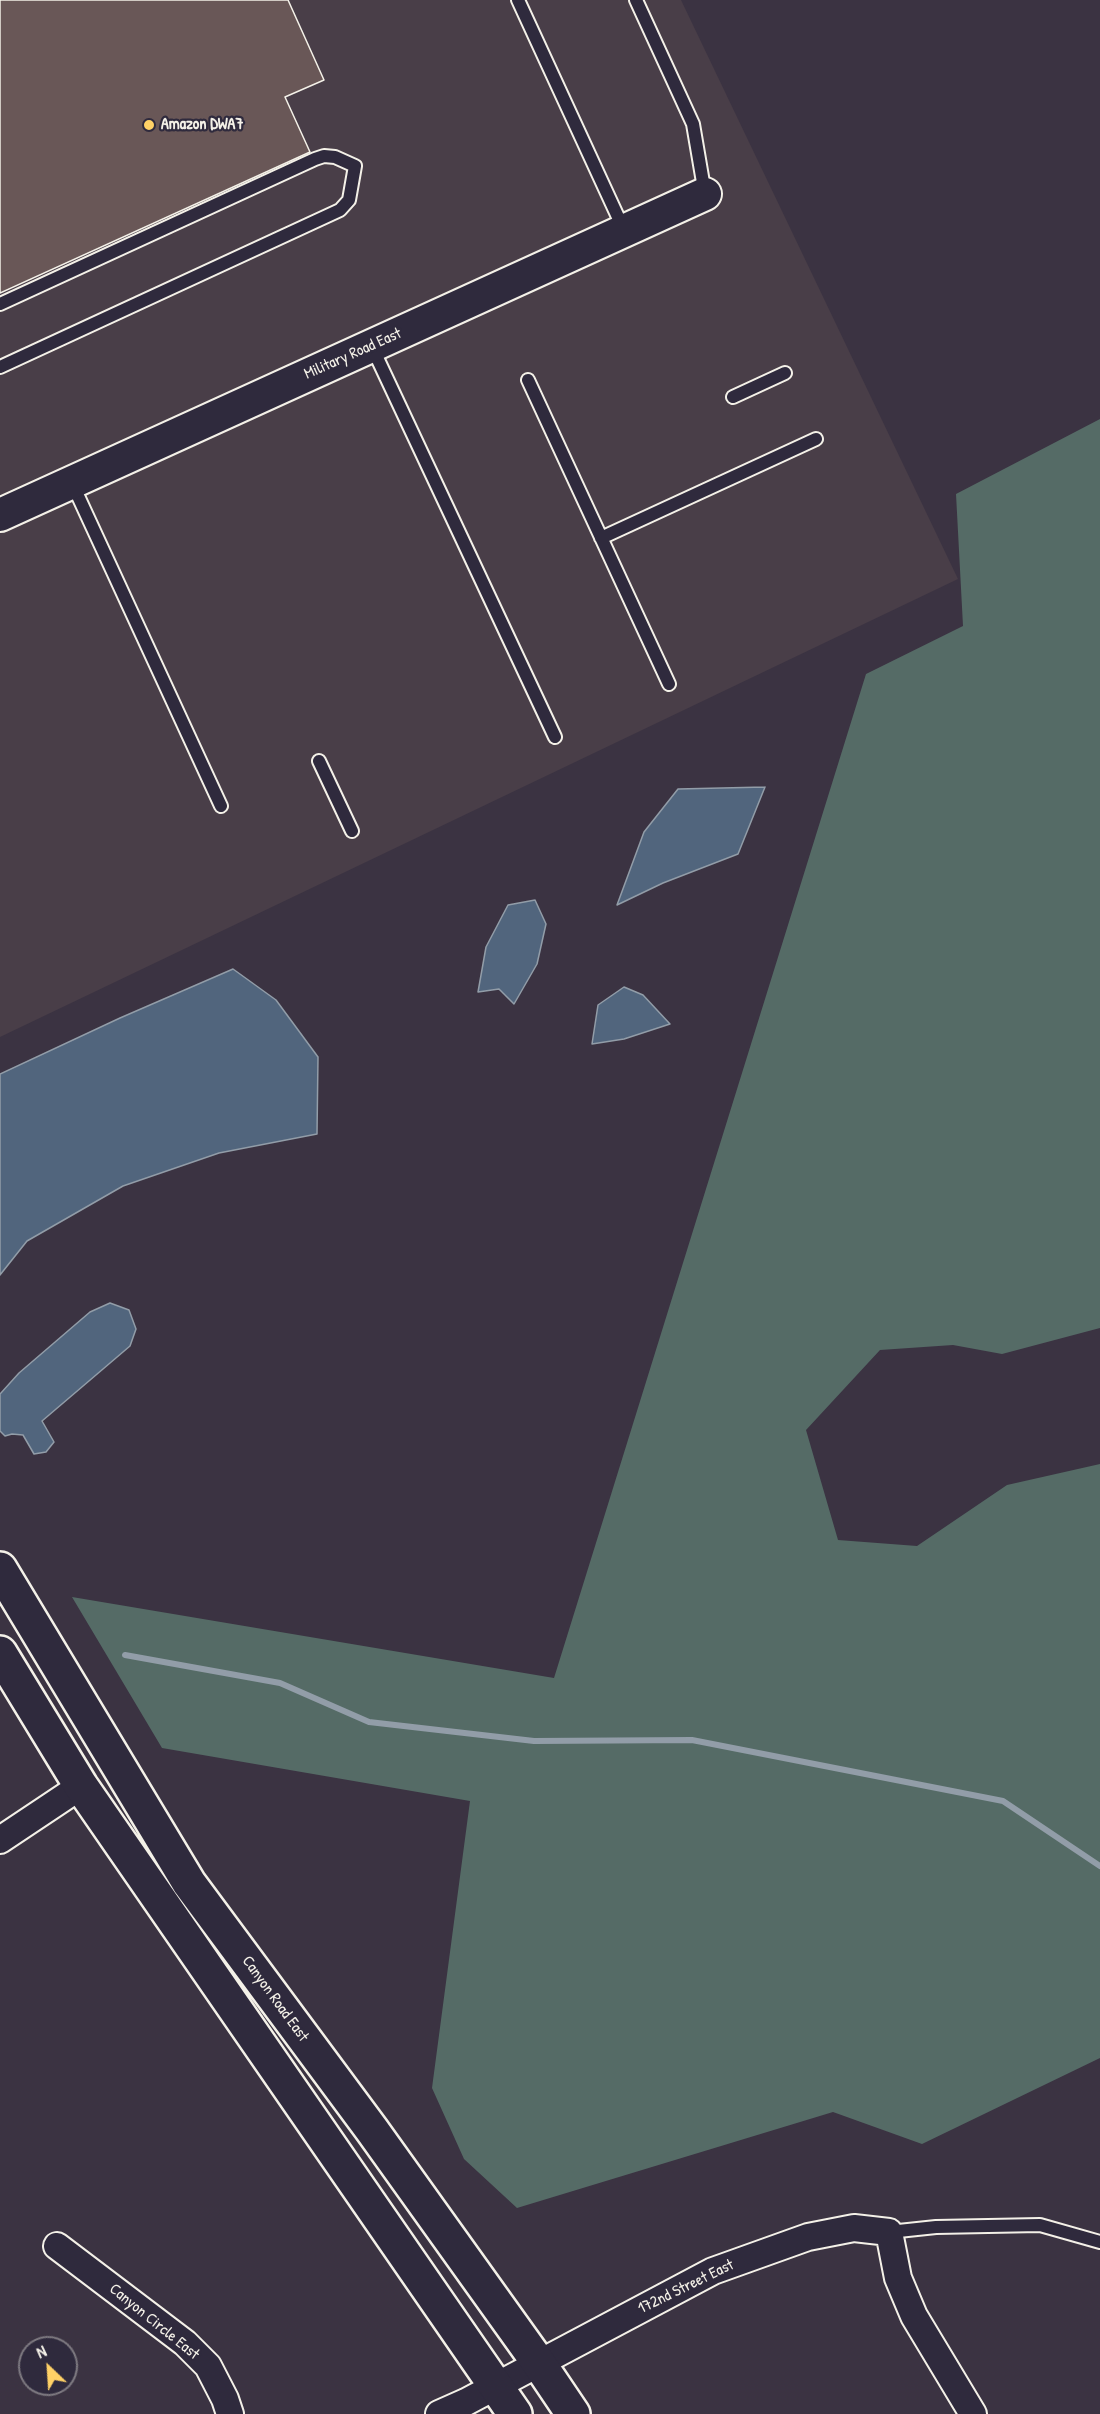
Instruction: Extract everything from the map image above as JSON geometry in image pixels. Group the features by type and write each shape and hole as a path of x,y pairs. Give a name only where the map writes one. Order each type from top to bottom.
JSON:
{"main road":[{"name":"Canyon Road East","path":"0,1569 189,1883 372,2130 573,2414"},
{"path":"0,1653 81,1786 515,2414"},
{"path":"81,1786 90,1782 109,1790 189,1883"}],"street":[{"name":"Military Road East","path":"0,514 705,194"},
{"path":"0,1839 81,1786"},
{"name":"172nd Street East","path":"439,2414 457,2407 713,2271 808,2236 854,2228 889,2232"},
{"path":"889,2232 898,2278 914,2316 973,2414"},
{"name":"Canyon Circle East","path":"57,2246 185,2343 208,2366 230,2414"}],"lane":[{"path":"518,0 624,231"},
{"path":"636,0 693,124 705,194"},
{"path":"0,304 315,159 324,156 335,157 355,166 349,200 340,210 0,367"},
{"path":"371,346 555,737"},
{"path":"733,397 785,373"},
{"path":"528,380 669,684"},
{"path":"602,538 816,440"},
{"path":"71,482 221,806"},
{"path":"319,761 352,831"},
{"path":"889,2232 936,2227 1040,2225 1100,2242"}],"shaded area":[{"path":"0,0 681,0 958,579 0,1037"}],"green space":[{"path":"1100,419 1100,1328 1002,1354 953,1345 880,1350 806,1430 838,1540 917,1546 1007,1485 1100,1464 1100,2058 922,2144 833,2112 517,2208 464,2159 432,2088 470,1801 162,1748 72,1597 554,1678 866,674 963,626 956,494"}],"water":[{"path":"765,787 738,854 663,883 617,905 644,832 678,789"},
{"path":"535,900 546,924 537,964 514,1004 499,989 478,992 486,947 508,905"},
{"path":"233,969 276,1000 318,1057 317,1134 219,1153 123,1186 27,1241 0,1275 0,1074"},
{"path":"624,987 643,995 670,1024 624,1039 592,1044 598,1005"},
{"path":"110,1303 129,1310 136,1329 130,1346 42,1421 54,1442 46,1452 34,1454 23,1435 5,1436 0,1431 0,1394 19,1373 90,1312"}],"building":[{"name":"Amazon DWA7","path":"0,0 288,0 324,80 285,97 310,152 0,293"}],"waterway":[{"path":"125,1655 280,1683 369,1722 534,1741 692,1740 1003,1801 1100,1866"}],"place":[{"name":"Amazon DWA7","path":"149,125"}]}
